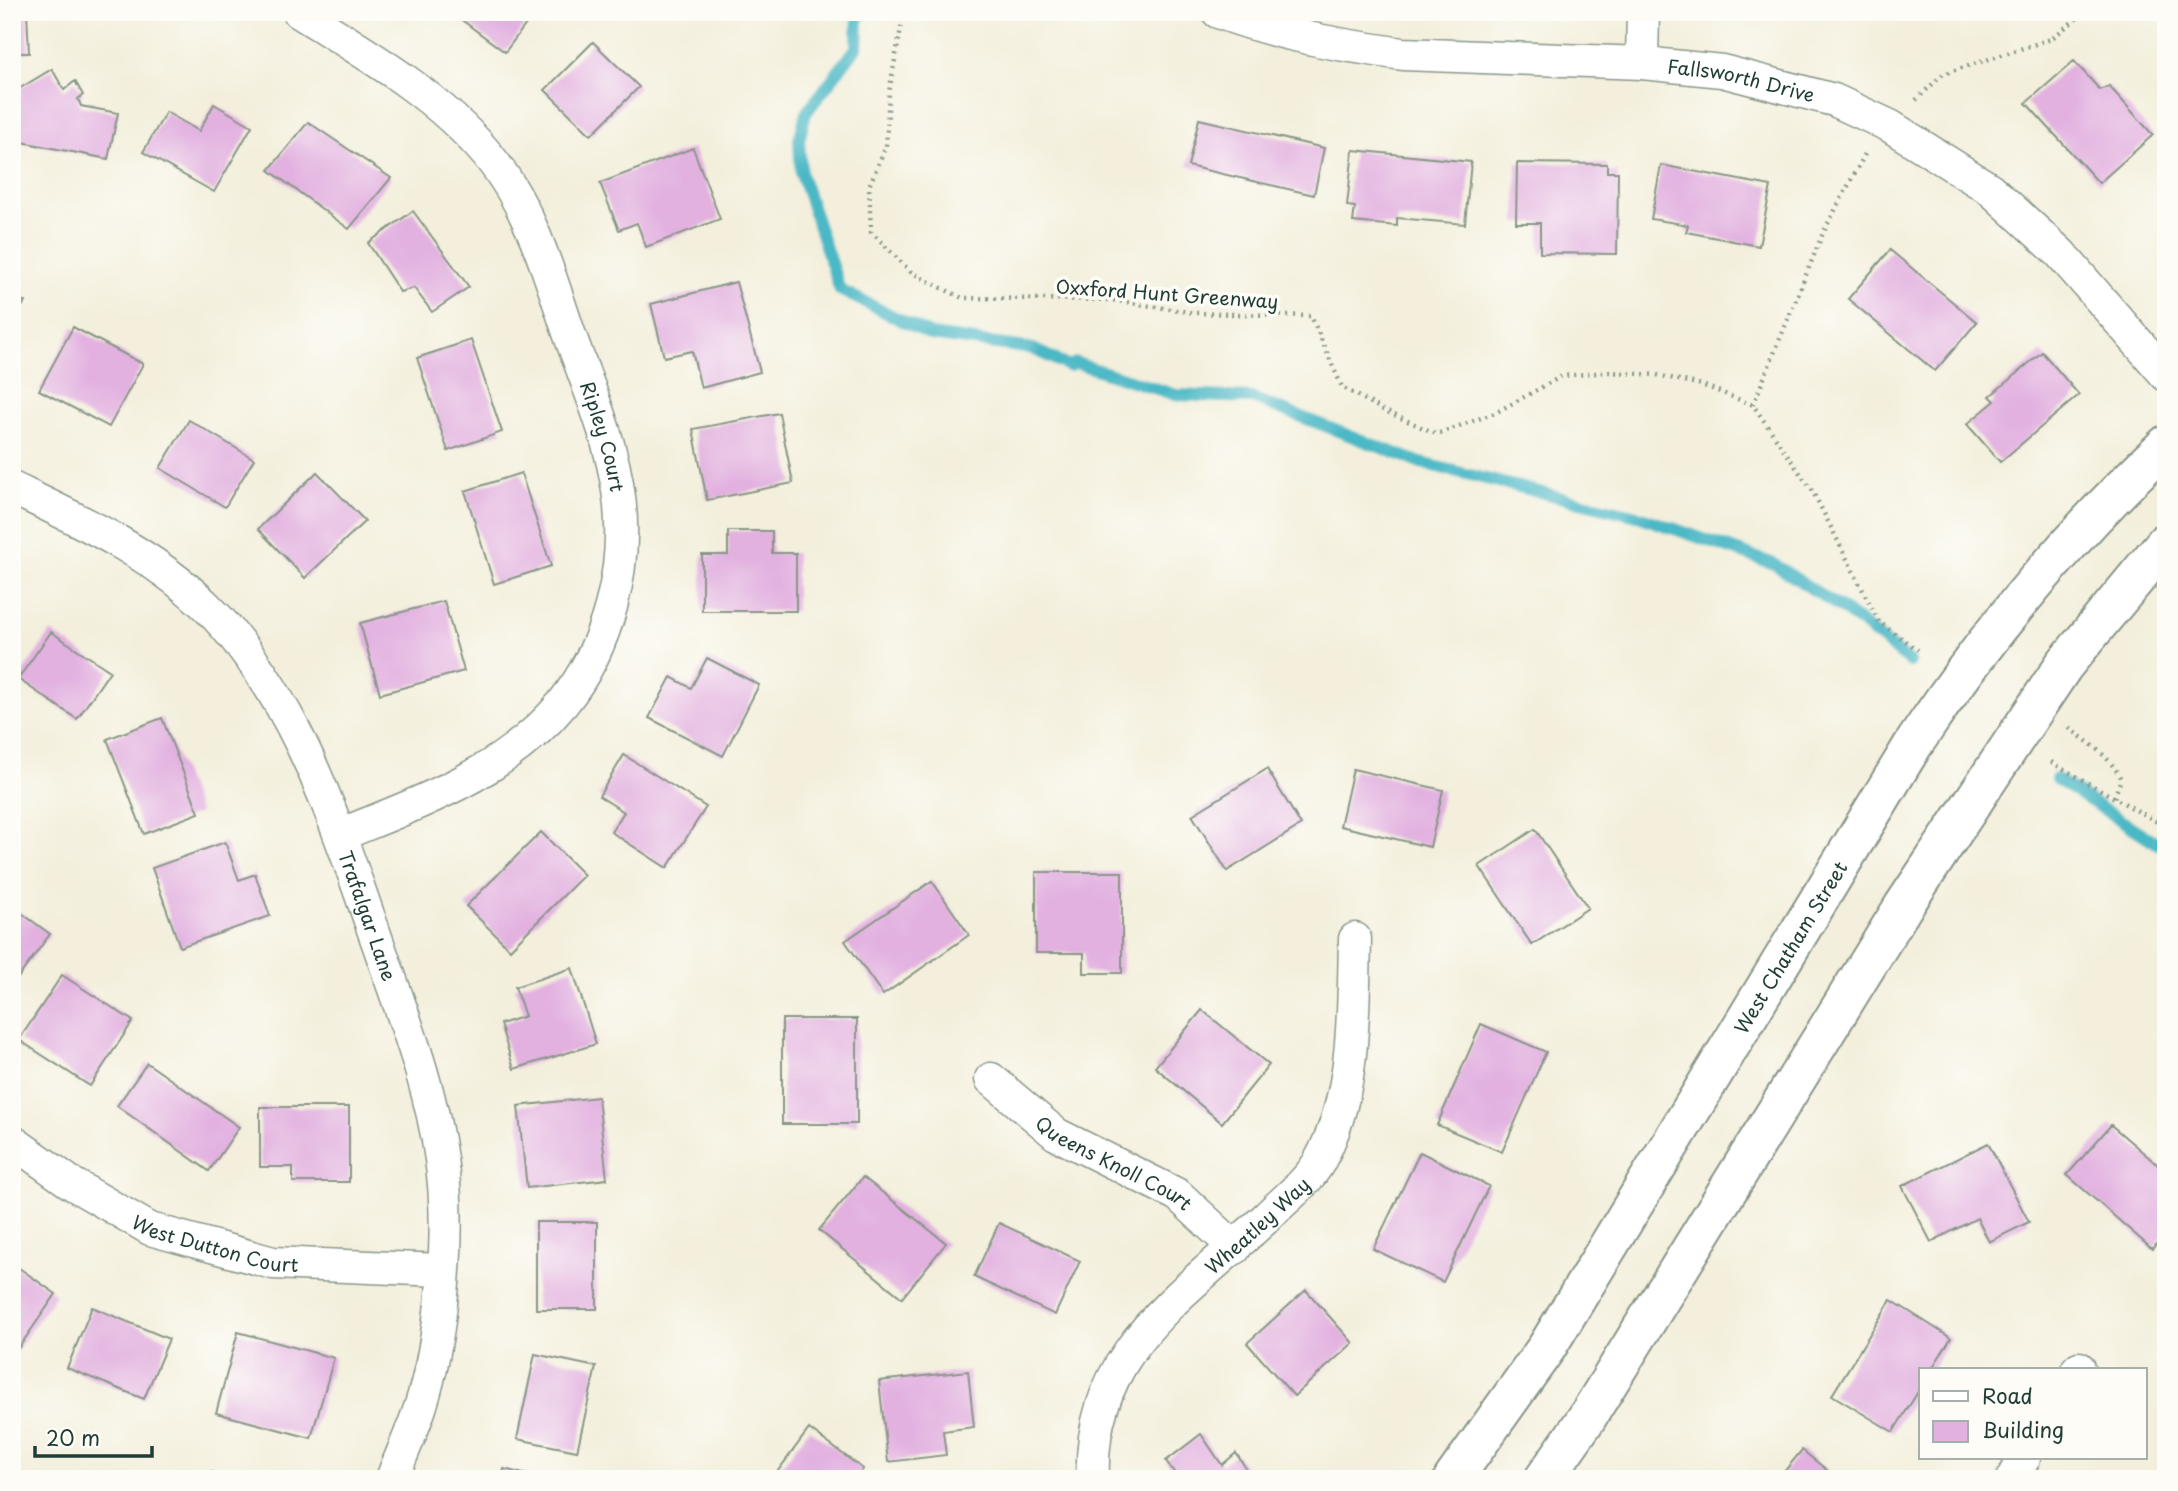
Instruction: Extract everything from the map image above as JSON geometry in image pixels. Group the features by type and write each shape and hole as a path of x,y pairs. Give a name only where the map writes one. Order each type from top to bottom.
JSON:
{"street":[{"name":"Ripley Court","path":"299,12 427,94 486,153 514,190 547,267 605,438 619,497 616,580 606,624 594,656 563,703 535,732 499,762 450,789 340,835"},
{"name":"Fallsworth Drive","path":"1218,12 1296,38 1403,54 1642,62 1722,71 1834,100 1890,126 1990,189 2029,222 2120,320 2166,375"},
{"path":"1642,62 1643,12"},
{"name":"West Chatham Street","path":"1454,1479 1547,1347 1913,745 1953,686 2063,548 2166,445"},
{"name":"Trafalgar Lane","path":"12,488 110,535 162,568 206,606 241,646 284,712 340,835 416,1052 441,1160 442,1269 437,1330 421,1407 392,1479"},
{"path":"1544,1479 1615,1373 1903,907 2064,665 2166,542"},
{"name":"Wheatley Way","path":"1093,1479 1093,1434 1112,1375 1131,1348 1167,1307 1235,1248 1318,1164 1337,1120 1349,1069 1353,1032 1355,939"},
{"name":"Queens Knoll Court","path":"991,1079 1056,1134 1178,1195 1235,1248"},
{"name":"West Dutton Court","path":"12,1141 71,1183 150,1229 273,1263 442,1269"},
{"path":"2011,1479 2023,1460"}],"path":[{"name":"Oxxford Hunt Greenway","path":"904,12 889,92 886,146 869,186 871,232 912,273 962,298 1112,300 1195,313 1311,316 1342,387 1385,411 1437,434 1496,413 1562,376 1609,372 1657,375 1702,385 1753,405"},
{"path":"1914,103 1943,74 2051,39 2085,12"},
{"path":"1869,146 1823,233 1753,405 1813,492 1879,622 1918,650"},
{"path":"2063,724 2102,751 2117,771 2121,779 2114,798"},
{"path":"2051,762 2166,827"}],"building":[{"path":"12,12 27,12 29,53 12,53"},
{"path":"451,12 535,12 505,52"},
{"path":"593,42 639,87 591,135 545,90"},
{"path":"2074,61 2100,90 2109,86 2153,135 2099,183 2026,103"},
{"path":"52,69 64,90 75,81 83,95 78,99 81,106 118,113 108,159 22,142 12,126 12,93"},
{"path":"214,104 252,126 214,192 143,152 166,112 199,131"},
{"path":"1199,119 1324,148 1314,195 1188,166"},
{"path":"308,122 391,178 349,229 269,170"},
{"path":"693,148 720,219 646,247 637,223 619,230 600,183"},
{"path":"1353,150 1471,162 1465,224 1397,218 1397,226 1353,222 1355,207 1347,206"},
{"path":"1517,163 1607,164 1607,172 1618,172 1617,254 1540,253 1540,223 1516,223"},
{"path":"1661,165 1771,186 1759,246 1686,232 1688,225 1651,219"},
{"path":"413,211 469,287 432,312 414,288 400,292 368,243"},
{"path":"1890,250 1977,322 1935,371 1848,299"},
{"path":"736,282 760,372 701,388 692,351 664,357 651,304"},
{"path":"12,294 25,302 12,321"},
{"path":"73,327 143,364 109,427 39,390"},
{"path":"471,340 502,432 448,451 417,358"},
{"path":"2042,352 2079,395 2000,462 1967,424 1995,401 1990,396"},
{"path":"779,413 793,483 707,500 693,429"},
{"path":"189,420 254,459 225,507 160,468"},
{"path":"317,472 365,521 305,578 258,529"},
{"path":"521,473 551,566 494,584 465,491"},
{"path":"728,531 772,531 772,553 796,553 796,611 702,611 702,555 728,555"},
{"path":"444,601 464,671 380,694 360,623"},
{"path":"51,632 110,671 77,719 18,679"},
{"path":"707,658 759,685 723,756 649,718 671,677 691,688"},
{"path":"162,718 199,813 144,834 107,739"},
{"path":"624,755 706,807 667,868 611,832 624,812 599,796"},
{"path":"1267,769 1301,825 1227,871 1192,815"},
{"path":"1353,769 1443,790 1430,847 1340,826"},
{"path":"1535,829 1588,908 1532,945 1479,866"},
{"path":"541,832 584,875 510,949 466,906"},
{"path":"225,842 239,880 255,874 270,916 180,947 152,868"},
{"path":"1036,872 1122,872 1122,973 1084,973 1084,953 1036,953"},
{"path":"932,881 969,935 883,995 845,941"},
{"path":"12,906 50,934 12,986"},
{"path":"572,968 596,1044 514,1069 500,1024 525,1016 515,987"},
{"path":"62,975 133,1021 90,1086 19,1040"},
{"path":"1202,1010 1269,1065 1222,1123 1155,1067"},
{"path":"782,1019 857,1019 857,1124 782,1124"},
{"path":"1481,1024 1546,1052 1502,1152 1437,1125"},
{"path":"147,1063 239,1127 209,1171 117,1106"},
{"path":"598,1097 607,1179 527,1188 518,1106"},
{"path":"260,1107 349,1107 349,1182 293,1182 293,1167 260,1167"},
{"path":"2111,1125 2166,1172 2166,1232 2152,1249 2067,1175"},
{"path":"1988,1143 2029,1222 1989,1242 1977,1218 1931,1242 1902,1186"},
{"path":"1420,1152 1489,1186 1443,1282 1373,1249"},
{"path":"863,1177 946,1243 902,1298 819,1230"},
{"path":"536,1222 597,1222 597,1309 536,1309"},
{"path":"999,1223 1080,1261 1055,1315 974,1277"},
{"path":"12,1263 56,1294 15,1353 12,1351"},
{"path":"1306,1290 1353,1343 1294,1396 1247,1343"},
{"path":"1891,1300 1951,1338 1932,1368 1919,1368 1919,1390 1893,1432 1832,1395"},
{"path":"92,1307 169,1339 144,1399 67,1368"},
{"path":"238,1332 334,1358 311,1438 216,1413"},
{"path":"535,1354 596,1367 577,1451 517,1439"},
{"path":"968,1371 974,1427 943,1431 946,1455 888,1462 879,1381"},
{"path":"809,1429 863,1469 856,1479 772,1479"},
{"path":"1201,1434 1222,1465 1236,1453 1253,1479 1179,1479 1166,1461"},
{"path":"1802,1450 1838,1479 1778,1479"},
{"path":"504,1469 539,1478 539,1479 502,1479"},
{"path":"212,1472 229,1479 209,1479"}],"waterway":[{"path":"858,12 857,47 806,113 799,140 801,174 840,290 931,335 1033,349 1069,366 1076,363 1176,395 1252,398 1421,463 1641,517 1774,564 1847,612 1910,662"},
{"path":"2056,779 2166,849"}]}
